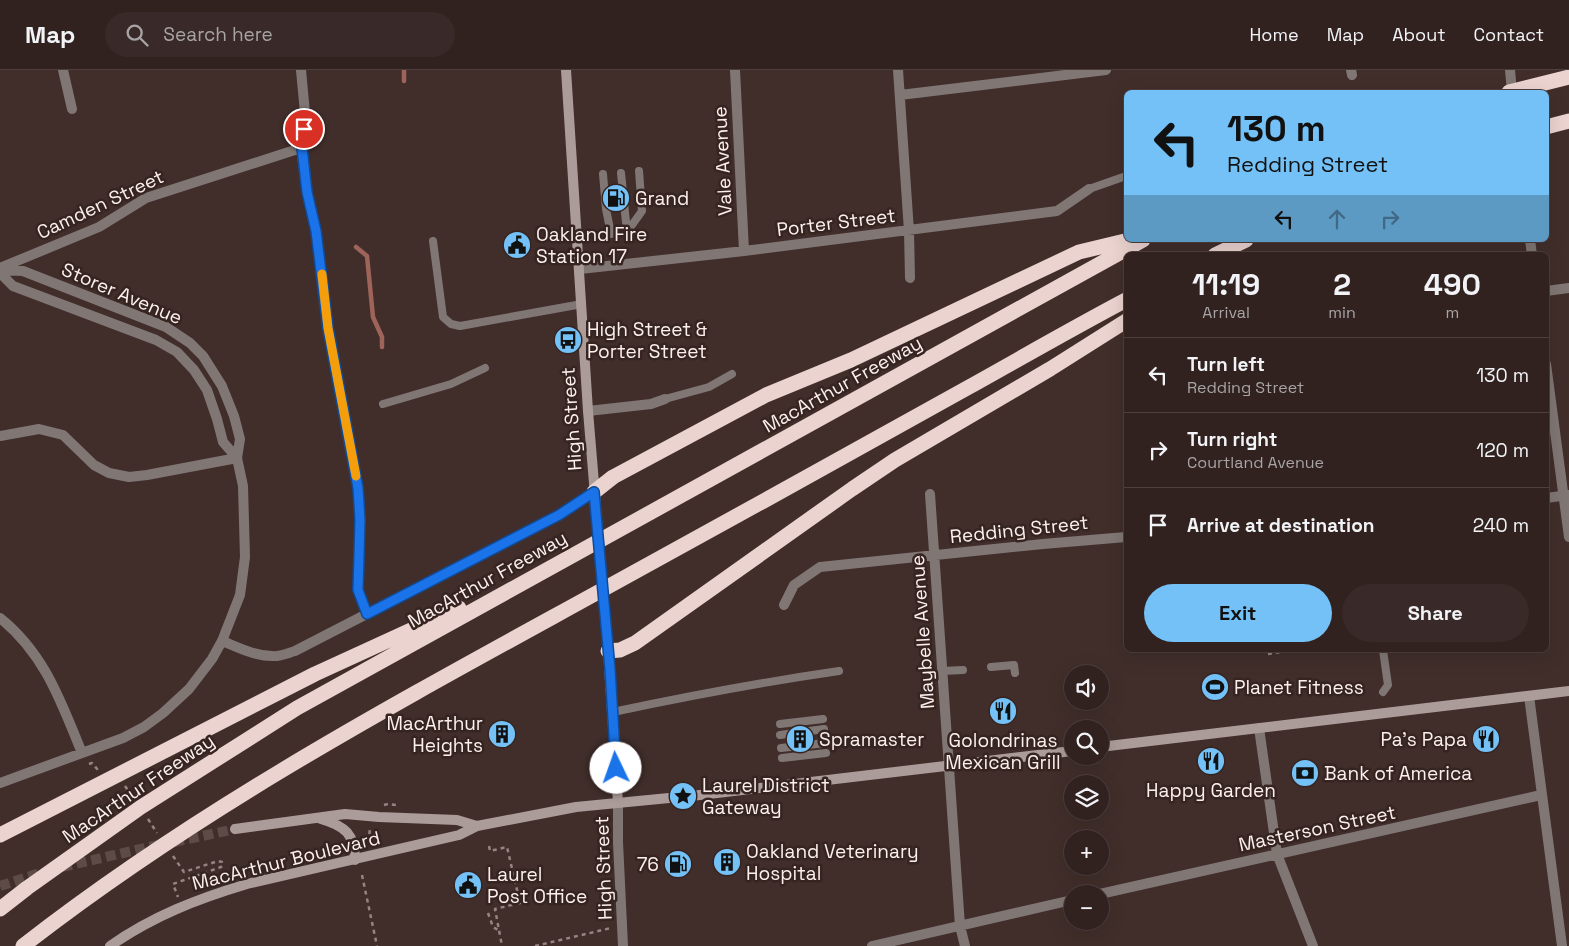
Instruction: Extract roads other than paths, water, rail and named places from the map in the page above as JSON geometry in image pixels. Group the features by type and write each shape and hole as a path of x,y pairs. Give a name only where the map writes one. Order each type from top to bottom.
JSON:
{"highway":[{"path":"1518,90 1569,76"},
{"path":"1549,126 1569,121"},
{"path":"594,492 613,477 766,395 851,360 1079,252 1124,241"},
{"name":"MacArthur Freeway","path":"0,909 141,808 281,718 395,653 1139,242"},
{"path":"1220,252 1242,242"},
{"path":"1236,252 1251,242"},
{"path":"23,946 158,848 317,748 415,692 1124,301"},
{"path":"608,651 620,650 636,643 895,460 1050,369 1124,322"},
{"path":"0,835 315,674 567,558"},
{"path":"40,946 97,892"}],"main road":[{"name":"High Street","path":"566,70 588,411 613,712 618,803"},
{"path":"1109,746 1569,691"},
{"name":"MacArthur Boulevard","path":"110,946 152,920 198,899 247,884 459,835 477,826 576,807 1064,752"},
{"name":"MacArthur Boulevard","path":"234,829 345,814 379,818 457,820 477,826"},
{"path":"318,817 336,824 345,830 353,843 355,860"}],"street":[{"path":"63,70 72,109"},
{"path":"301,70 306,113 302,148 307,192 316,231 328,328 358,488 360,520 358,590 367,614"},
{"name":"Vale Avenue","path":"734,70 744,251"},
{"path":"898,70 909,231 910,278"},
{"path":"900,95 1106,70"},
{"path":"1510,70 1511,90"},
{"name":"Camden Street","path":"0,270 99,228 146,198 302,148"},
{"name":"Porter Street","path":"580,269 909,231 1057,211 1089,189"},
{"name":"Storer Avenue","path":"0,270 13,286 156,340 177,352 194,370 206,390 217,419 222,442 237,458"},
{"name":"Storer Avenue","path":"0,270 23,271 166,327 190,343 203,356 222,386 234,416 240,439 237,458 243,486 245,557 240,595 222,641"},
{"path":"1549,291 1569,288"},
{"path":"1549,384 1566,495 1569,537"},
{"path":"588,411 651,404 666,399"},
{"path":"0,436 39,429 63,435 94,465 109,473 128,476 147,475 237,458"},
{"path":"0,784 123,738 144,727 163,713 189,689 212,659 222,641 251,653 273,656 295,651 559,515 594,492"},
{"name":"Maybelle Avenue","path":"930,494 960,926 965,946"},
{"path":"1549,498 1566,495"},
{"name":"Redding Street","path":"784,604 794,585 820,567 1124,537"},
{"path":"0,618 15,630 41,662 56,690 82,753"},
{"path":"1529,696 1562,946"},
{"path":"1259,728 1277,854 1313,946"},
{"name":"Masterson Street","path":"1109,892 1541,795"},
{"name":"High Street","path":"618,803 623,946"},
{"path":"872,946 1064,902"}],"lane":[{"path":"621,173 627,232 642,211 639,171"},
{"path":"603,174 606,209 611,234"},
{"path":"1089,189 1124,177"},
{"path":"433,241 443,317 451,324 460,326 582,304"},
{"path":"383,404 451,384 485,368"},
{"path":"666,399 709,387 732,374"},
{"path":"1383,652 1388,686 1383,692"},
{"path":"991,667 1014,665 1015,673"},
{"path":"942,671 963,670"},
{"path":"613,712 774,680 839,671"},
{"path":"780,724 823,719"},
{"path":"780,734 824,729"},
{"path":"781,748 825,743"},
{"path":"782,758 826,753"}],"waterway":[{"path":"404,70 404,81"},
{"path":"356,247 367,256 373,317 382,337 382,347"}],"tunnel":[{"path":"174,842 235,829"},
{"path":"62,867 158,845"},
{"path":"0,886 43,872"}],"place":[{"name":"Grand","path":"616,198"},
{"name":"Oakland Fire Station 17","path":"517,245"},
{"name":"High Street & Porter Street","path":"568,340"},
{"name":"Planet Fitness","path":"1215,687"},
{"name":"Golondrinas Mexican Grill","path":"1003,711"},
{"name":"MacArthur Heights","path":"502,734"},
{"name":"Spramaster","path":"800,739"},
{"name":"Pa’s Papa","path":"1486,739"},
{"name":"Happy Garden","path":"1211,761"},
{"name":"Bank of America","path":"1305,773"},
{"name":"Laurel District Gateway","path":"683,796"},
{"name":"Oakland Veterinary Hospital","path":"727,862"},
{"name":"76","path":"678,864"},
{"name":"Laurel Post Office","path":"468,885"}]}
